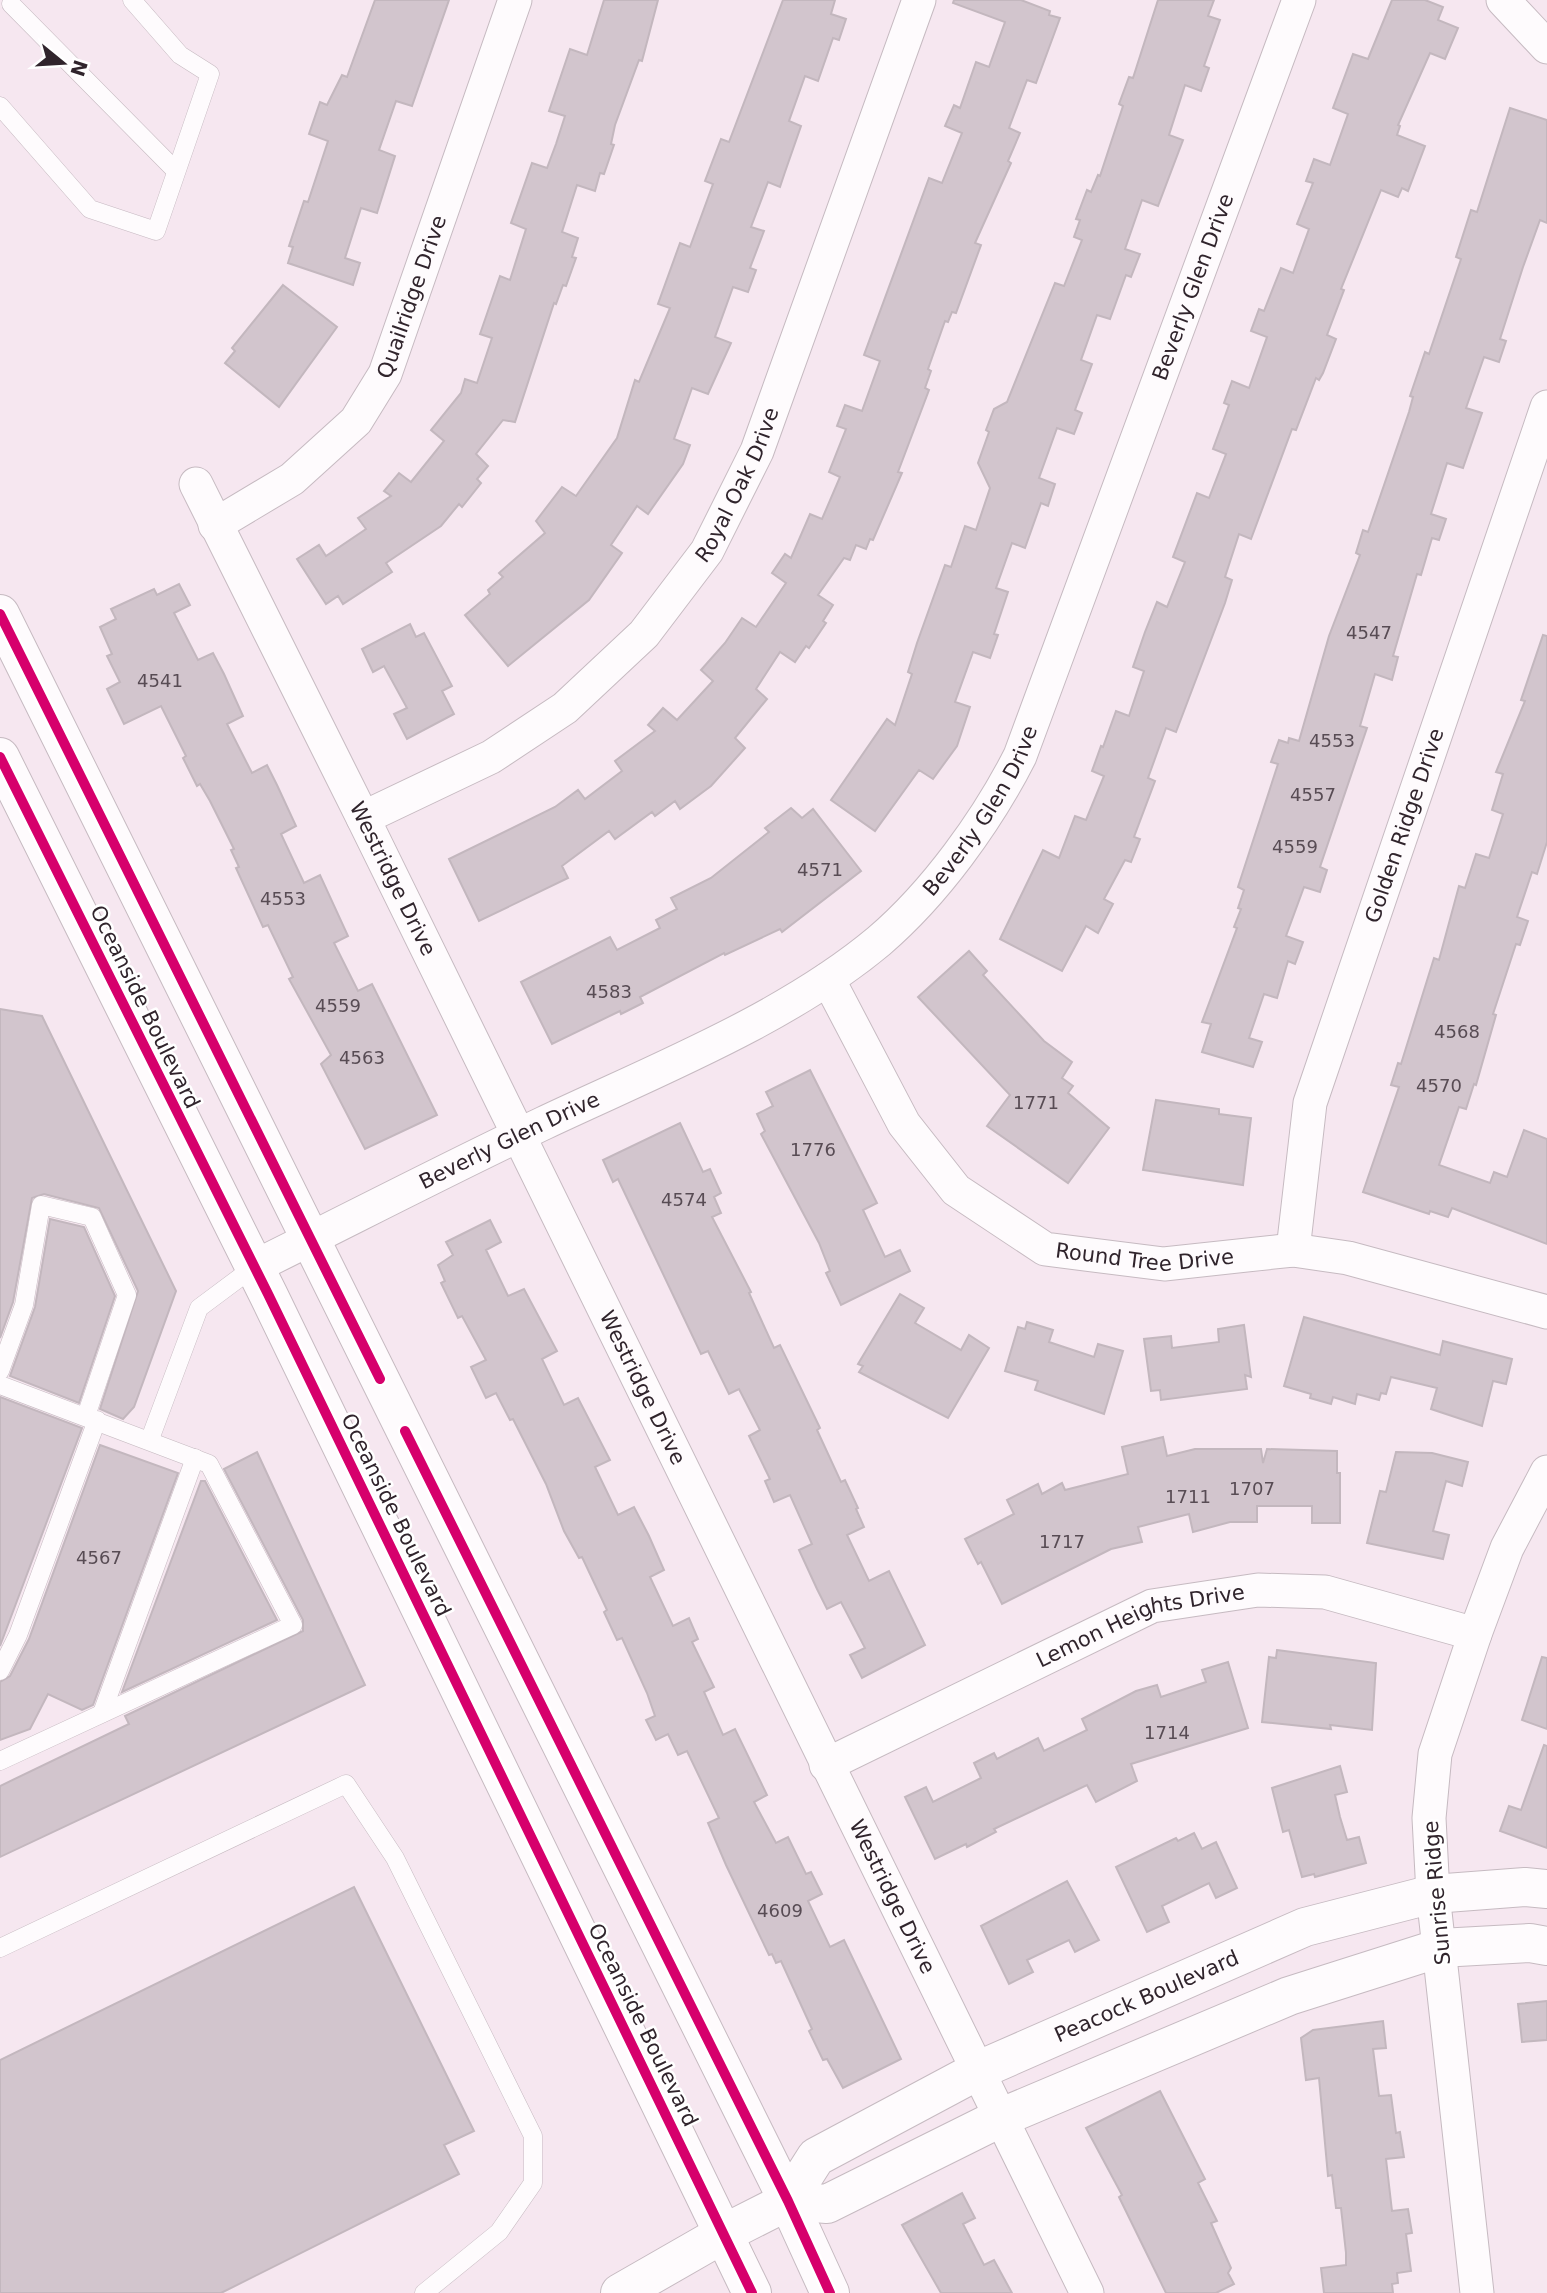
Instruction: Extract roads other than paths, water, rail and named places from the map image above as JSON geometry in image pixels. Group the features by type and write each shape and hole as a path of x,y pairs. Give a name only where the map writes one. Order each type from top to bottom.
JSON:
{"main road":[{"name":"Oceanside Boulevard","path":"0,614 788,2201 830,2293"},
{"name":"Oceanside Boulevard","path":"0,757 254,1267 752,2293"},
{"name":"Peacock Boulevard","path":"788,2201 816,2157 979,2070 1305,1927 1433,1894 1525,1887 1547,1889"},
{"path":"620,2293 723,2234 788,2201 828,2204 1002,2117 1289,1996 1440,1948 1530,1943 1547,1946"}],"street":[{"name":"Quailridge Drive","path":"215,525 292,479 356,421 385,374 515,0"},
{"name":"Royal Oak Drive","path":"363,818 492,757 565,708 644,634 707,551 757,451 919,0"},
{"name":"Beverly Glen Drive","path":"254,1267 722,1038 828,979 881,940 938,879 998,799 1020,756 1298,0"},
{"path":"1503,0 1547,47"},
{"name":"Golden Ridge Drive","path":"1293,1250 1310,1102 1547,407"},
{"name":"Westridge Drive","path":"196,484 363,818 1087,2293"},
{"name":"Round Tree Drive","path":"828,979 904,1124 956,1190 1045,1249 1164,1264 1293,1250 1348,1258 1547,1312"},
{"name":"Sunrise Ridge","path":"1477,2293 1433,1894 1429,1818 1436,1755 1475,1634 1507,1548 1547,1472"},
{"name":"Lemon Heights Drive","path":"826,1765 1152,1606 1258,1590 1325,1592 1475,1634"}],"lane":[{"path":"0,106 90,209 156,231 210,74 180,55 132,0"},
{"path":"9,6 176,171"},
{"path":"0,1371 24,1305 41,1205 92,1217 127,1295 92,1418 18,1636 0,1671"},
{"path":"150,1439 199,1308 254,1267"},
{"path":"0,1385 150,1439 209,1464 293,1625 0,1760"},
{"path":"102,1713 195,1458"},
{"path":"0,1948 346,1784 395,1858 533,2136 533,2183 499,2231 424,2293"}]}
